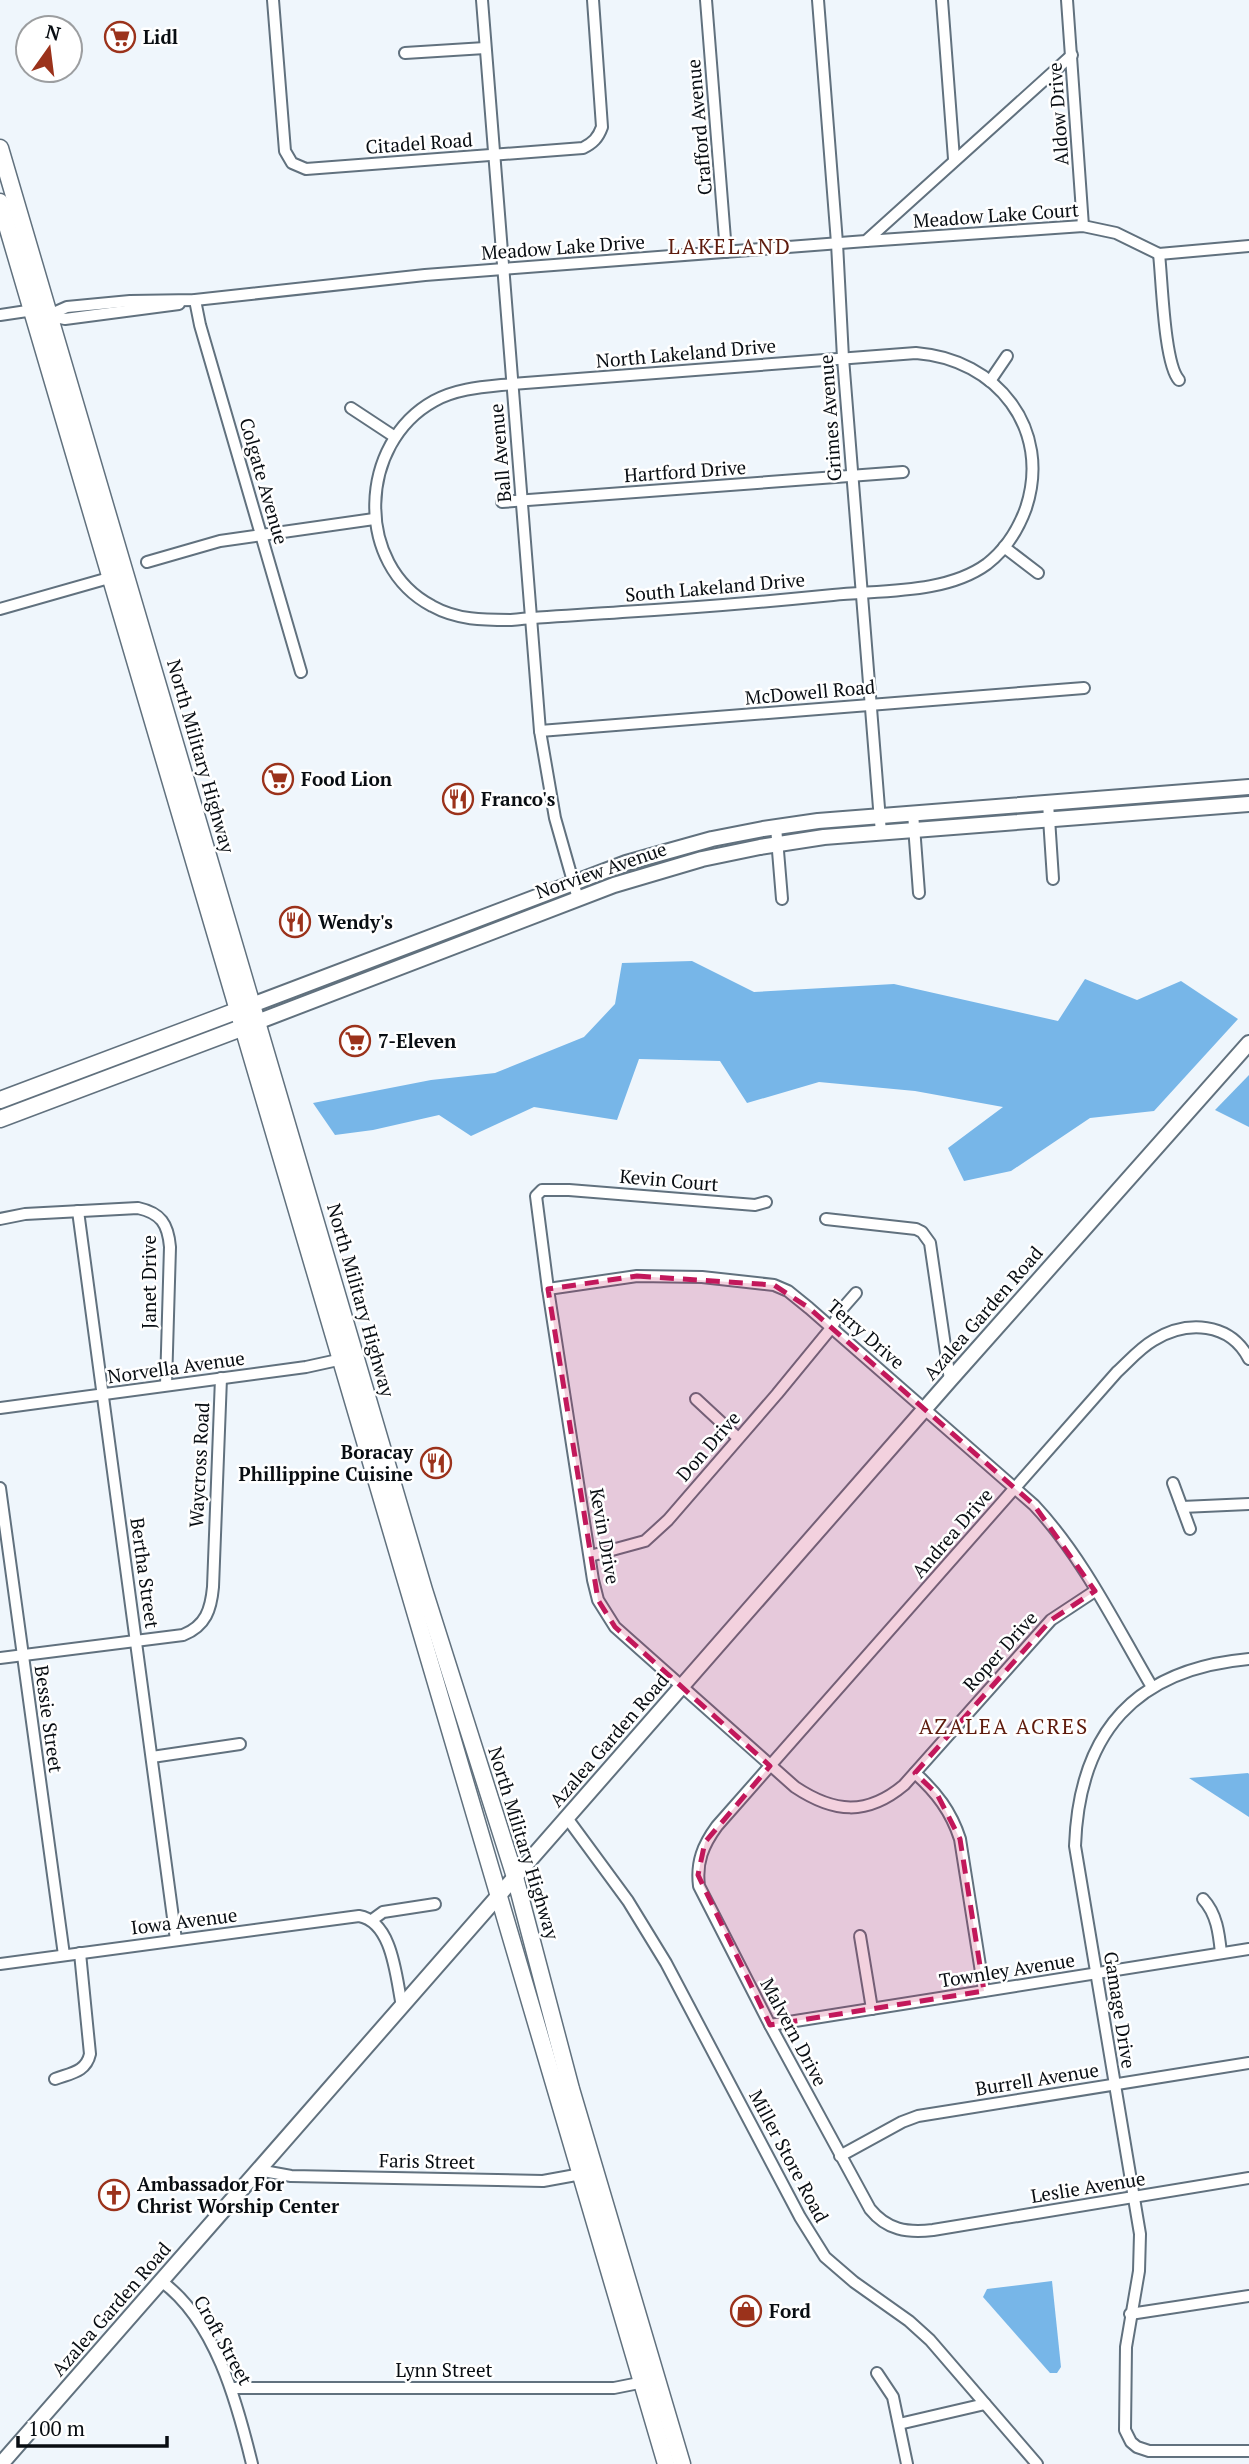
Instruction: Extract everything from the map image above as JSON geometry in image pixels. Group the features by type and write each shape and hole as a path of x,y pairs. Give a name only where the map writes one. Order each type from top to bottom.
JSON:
{"main road":[{"name":"North Military Highway","path":"0,148 49,315 118,576 348,1357 499,1897 588,2173 649,2381 666,2464"},
{"name":"North Military Highway","path":"0,202 32,311 118,576"},
{"name":"Norview Avenue","path":"0,1100 573,883 662,852 776,827 913,813 1249,787"},
{"name":"Norview Avenue","path":"0,1119 663,869 777,844 881,832 1249,804"},
{"name":"Azalea Garden Road","path":"1,2464 680,1687 1249,1043"},
{"name":"North Military Highway","path":"348,1357 515,1877 588,2173"},
{"name":"North Military Highway","path":"649,2381 682,2464"}],"street":[{"name":"Citadel Road","path":"273,0 288,158 306,169 583,148 597,139 601,127 593,0"},
{"name":"Ball Avenue","path":"482,0 540,731 552,805 578,899"},
{"name":"Crafford Avenue","path":"706,0 726,252"},
{"name":"Grimes Avenue","path":"818,0 837,243 842,358 881,832"},
{"path":"942,0 954,159"},
{"name":"Aldow Drive","path":"1067,0 1083,226"},
{"path":"405,53 485,48"},
{"path":"866,241 1072,55"},
{"name":"Meadow Lake Court","path":"866,241 1083,226 1116,233 1159,254"},
{"name":"Meadow Lake Drive","path":"49,315 72,307 130,301 195,300 357,282 866,241"},
{"path":"1179,380 1172,373 1169,356 1159,254 1249,246"},
{"name":"Colgate Avenue","path":"195,300 200,326 301,672"},
{"path":"0,315 32,311 49,315"},
{"name":"North Lakeland Drive","path":"374,519 375,490 380,468 395,437 418,412 446,395 467,389 842,358 933,354 965,364 990,381 1017,410 1027,433"},
{"path":"990,381 1007,356"},
{"path":"351,408 395,437"},
{"name":"South Lakeland Drive","path":"374,519 388,561 410,591 444,612 472,619 530,618 947,583 975,572 1004,547 1016,530 1031,494 1032,459 1027,433"},
{"name":"Hartford Drive","path":"502,502 903,472"},
{"path":"147,562 220,541 374,519"},
{"path":"1004,547 1038,573"},
{"path":"0,609 118,576"},
{"path":"414,611 421,600"},
{"name":"McDowell Road","path":"540,731 1084,688"},
{"path":"1048,803 1053,879"},
{"path":"913,813 919,893"},
{"path":"776,827 782,899"},
{"name":"Kevin Drive","path":"569,1190 542,1190 536,1196 548,1289 598,1600 615,1627 770,1766 808,1796 838,1807"},
{"name":"Kevin Court","path":"569,1190 755,1205 766,1202"},
{"name":"Janet Drive","path":"0,1219 24,1213 138,1208 156,1214 167,1227 170,1247 166,1385"},
{"name":"Bertha Street","path":"78,1211 176,1940"},
{"path":"826,1219 916,1229 927,1237 950,1380"},
{"name":"Terry Drive","path":"548,1289 637,1276 763,1282 788,1291 1015,1488 1051,1523 1152,1687"},
{"name":"Don Drive","path":"590,1556 636,1545 649,1539 832,1327 842,1309 856,1293"},
{"name":"Andrea Drive","path":"733,1808 1117,1372 1152,1341 1187,1327 1211,1328 1222,1332 1244,1350 1249,1359"},
{"name":"Norvella Avenue","path":"0,1408 306,1367 348,1357"},
{"name":"Waycross Road","path":"0,1658 183,1635 199,1626 208,1612 212,1598 221,1378"},
{"path":"696,1399 738,1438"},
{"path":"1173,1483 1190,1530"},
{"name":"Bessie Street","path":"0,1488 64,1955"},
{"path":"1182,1507 1249,1504"},
{"name":"Roper Drive","path":"838,1807 859,1807 879,1801 895,1792 1051,1620 1095,1591"},
{"name":"Gamage Drive","path":"1249,1659 1221,1661 1169,1677 1152,1687 1125,1710 1106,1733 1088,1768 1079,1801 1075,1846 1138,2216 1140,2256 1126,2347 1125,2430 1131,2442 1149,2451 1249,2451"},
{"path":"152,1756 240,1744"},
{"path":"915,1773 937,1794 960,1839 984,1991"},
{"name":"Malvern Drive","path":"733,1808 705,1842 698,1865 699,1886 770,2025 870,2209 884,2223 903,2231 933,2230"},
{"name":"Miller Store Road","path":"568,1818 628,1901 666,1963 800,2217 825,2257 916,2328 955,2367 1037,2464"},
{"path":"1203,1899 1215,1920 1221,1953"},
{"name":"Iowa Avenue","path":"0,1964 359,1916 372,1920 383,1912 435,1904"},
{"path":"372,1920 386,1938 402,2006"},
{"path":"860,1936 872,2009"},
{"name":"Townley Avenue","path":"770,2025 1249,1949"},
{"path":"55,2079 82,2070 90,2054 80,1953"},
{"name":"Burrell Avenue","path":"840,2155 918,2116 1249,2063"},
{"name":"Faris Street","path":"258,2170 291,2176 543,2181 588,2173"},
{"name":"Leslie Avenue","path":"933,2230 1249,2178"},
{"name":"Croft Street","path":"161,2281 184,2301 216,2355 232,2388 251,2464"},
{"path":"1130,2314 1249,2296"},
{"path":"877,2373 893,2397 906,2464"},
{"name":"Lynn Street","path":"232,2388 614,2388 649,2381"},
{"path":"899,2424 985,2404"}],"highlighted area":[{"path":"637,1276 774,1285 809,1308 1034,1505 1095,1591 1051,1620 915,1773 937,1794 960,1839 984,1991 770,2025 698,1875 705,1842 770,1766 615,1627 598,1600 548,1289"}],"water":[{"path":"692,961 754,992 894,984 1058,1021 1085,979 1137,1000 1181,981 1238,1019 1154,1111 1090,1118 1011,1171 964,1181 948,1148 1003,1107 915,1091 819,1082 747,1103 720,1061 639,1059 617,1120 534,1107 471,1136 439,1115 373,1130 335,1135 313,1103 431,1080 495,1073 584,1037 615,1004 622,963"},
{"path":"1249,1075 1249,1127 1215,1110"},
{"path":"1248,1773 1249,1817 1189,1778"},
{"path":"1052,2281 1061,2367 1057,2373 1050,2373 983,2297 987,2289"}],"place":[{"name":"Lidl","path":"120,37"},
{"name":"Food Lion","path":"278,779"},
{"name":"Franco's","path":"458,799"},
{"name":"Wendy's","path":"295,922"},
{"name":"7-Eleven","path":"355,1041"},
{"name":"Boracay Phillippine Cuisine","path":"436,1463"},
{"name":"Ambassador For Christ Worship Center","path":"114,2195"},
{"name":"Ford","path":"746,2311"}],"district":[{"name":"LAKELAND","path":"730,247"},
{"name":"AZALEA ACRES","path":"1004,1727"}]}
